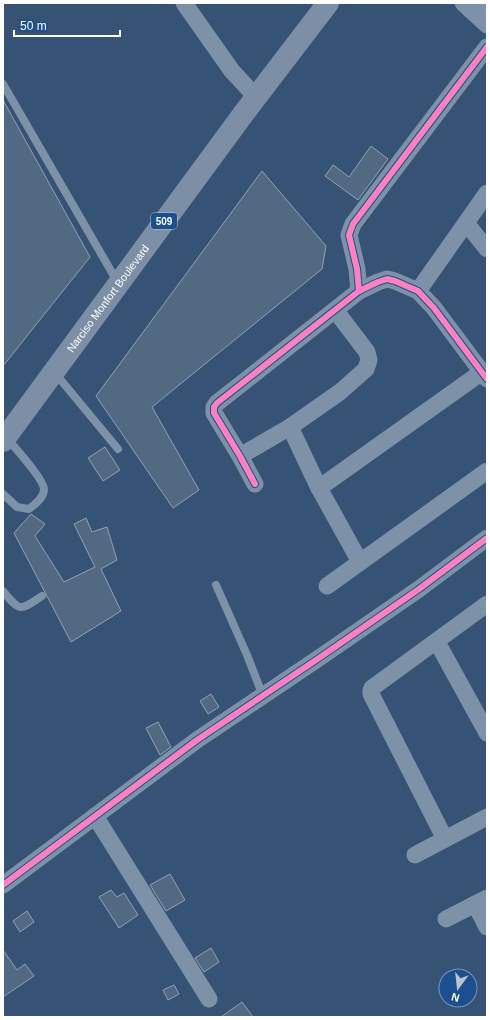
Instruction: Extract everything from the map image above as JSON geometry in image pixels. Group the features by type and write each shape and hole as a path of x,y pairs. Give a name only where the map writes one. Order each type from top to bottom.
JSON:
{"main road":[{"name":"Narciso Monfort Boulevard","path":"4,439 55,372 118,283 256,97 328,3"}],"street":[{"path":"184,3 232,71 256,97"},
{"path":"463,3 487,25"},
{"path":"484,3 487,6"},
{"path":"358,291 357,269 349,235 353,224 487,47"},
{"path":"418,291 487,193"},
{"path":"466,223 487,249"},
{"path":"255,484 214,413 214,407 217,403 358,291 387,279 395,280 418,291 434,308 485,376 319,488"},
{"path":"240,456 290,427 340,392 366,369 369,360 366,352 335,310"},
{"path":"290,427 319,488 360,562"},
{"path":"327,586 487,471"},
{"path":"3,884 197,740 419,588 487,538"},
{"path":"445,839 371,694 371,691 372,688 487,604"},
{"path":"437,642 487,733"},
{"path":"95,816 209,999"},
{"path":"415,855 487,816"},
{"path":"446,919 481,901 487,927"}],"lane":[{"path":"3,84 118,283"},
{"path":"55,372 118,449"},
{"path":"3,494 17,507 30,509 40,501 44,490 41,480 4,439"},
{"path":"216,585 247,655 263,696"},
{"path":"3,591 14,605 20,608 26,607 42,596"}],"building":[{"path":"3,100 90,257 3,366"},
{"path":"371,146 388,159 358,200 325,176 333,165 349,177"},
{"path":"262,171 326,246 322,269 152,407 199,490 173,508 96,396"},
{"path":"105,447 120,470 103,481 88,458"},
{"path":"31,514 45,524 35,536 64,582 95,567 74,524 86,518 92,532 107,527 117,560 101,569 121,611 71,642 14,533"},
{"path":"211,694 219,707 208,714 200,701"},
{"path":"158,722 171,747 160,755 146,728"},
{"path":"170,874 185,900 166,911 150,885"},
{"path":"111,890 117,897 124,893 138,915 119,928 99,897"},
{"path":"27,911 34,922 20,932 13,921"},
{"path":"211,948 219,962 204,972 195,958"},
{"path":"3,950 17,970 25,964 34,976 3,997"},
{"path":"174,985 179,994 168,1000 163,990"},
{"path":"242,1002 253,1017 221,1017"}],"cycle path":[{"path":"359,291 357,269 349,235 353,224 487,47"},
{"path":"255,484 214,413 214,407 217,403 359,291 378,282 387,279 418,291 434,308 487,379"},
{"path":"3,885 197,740 419,589 487,538"}]}
